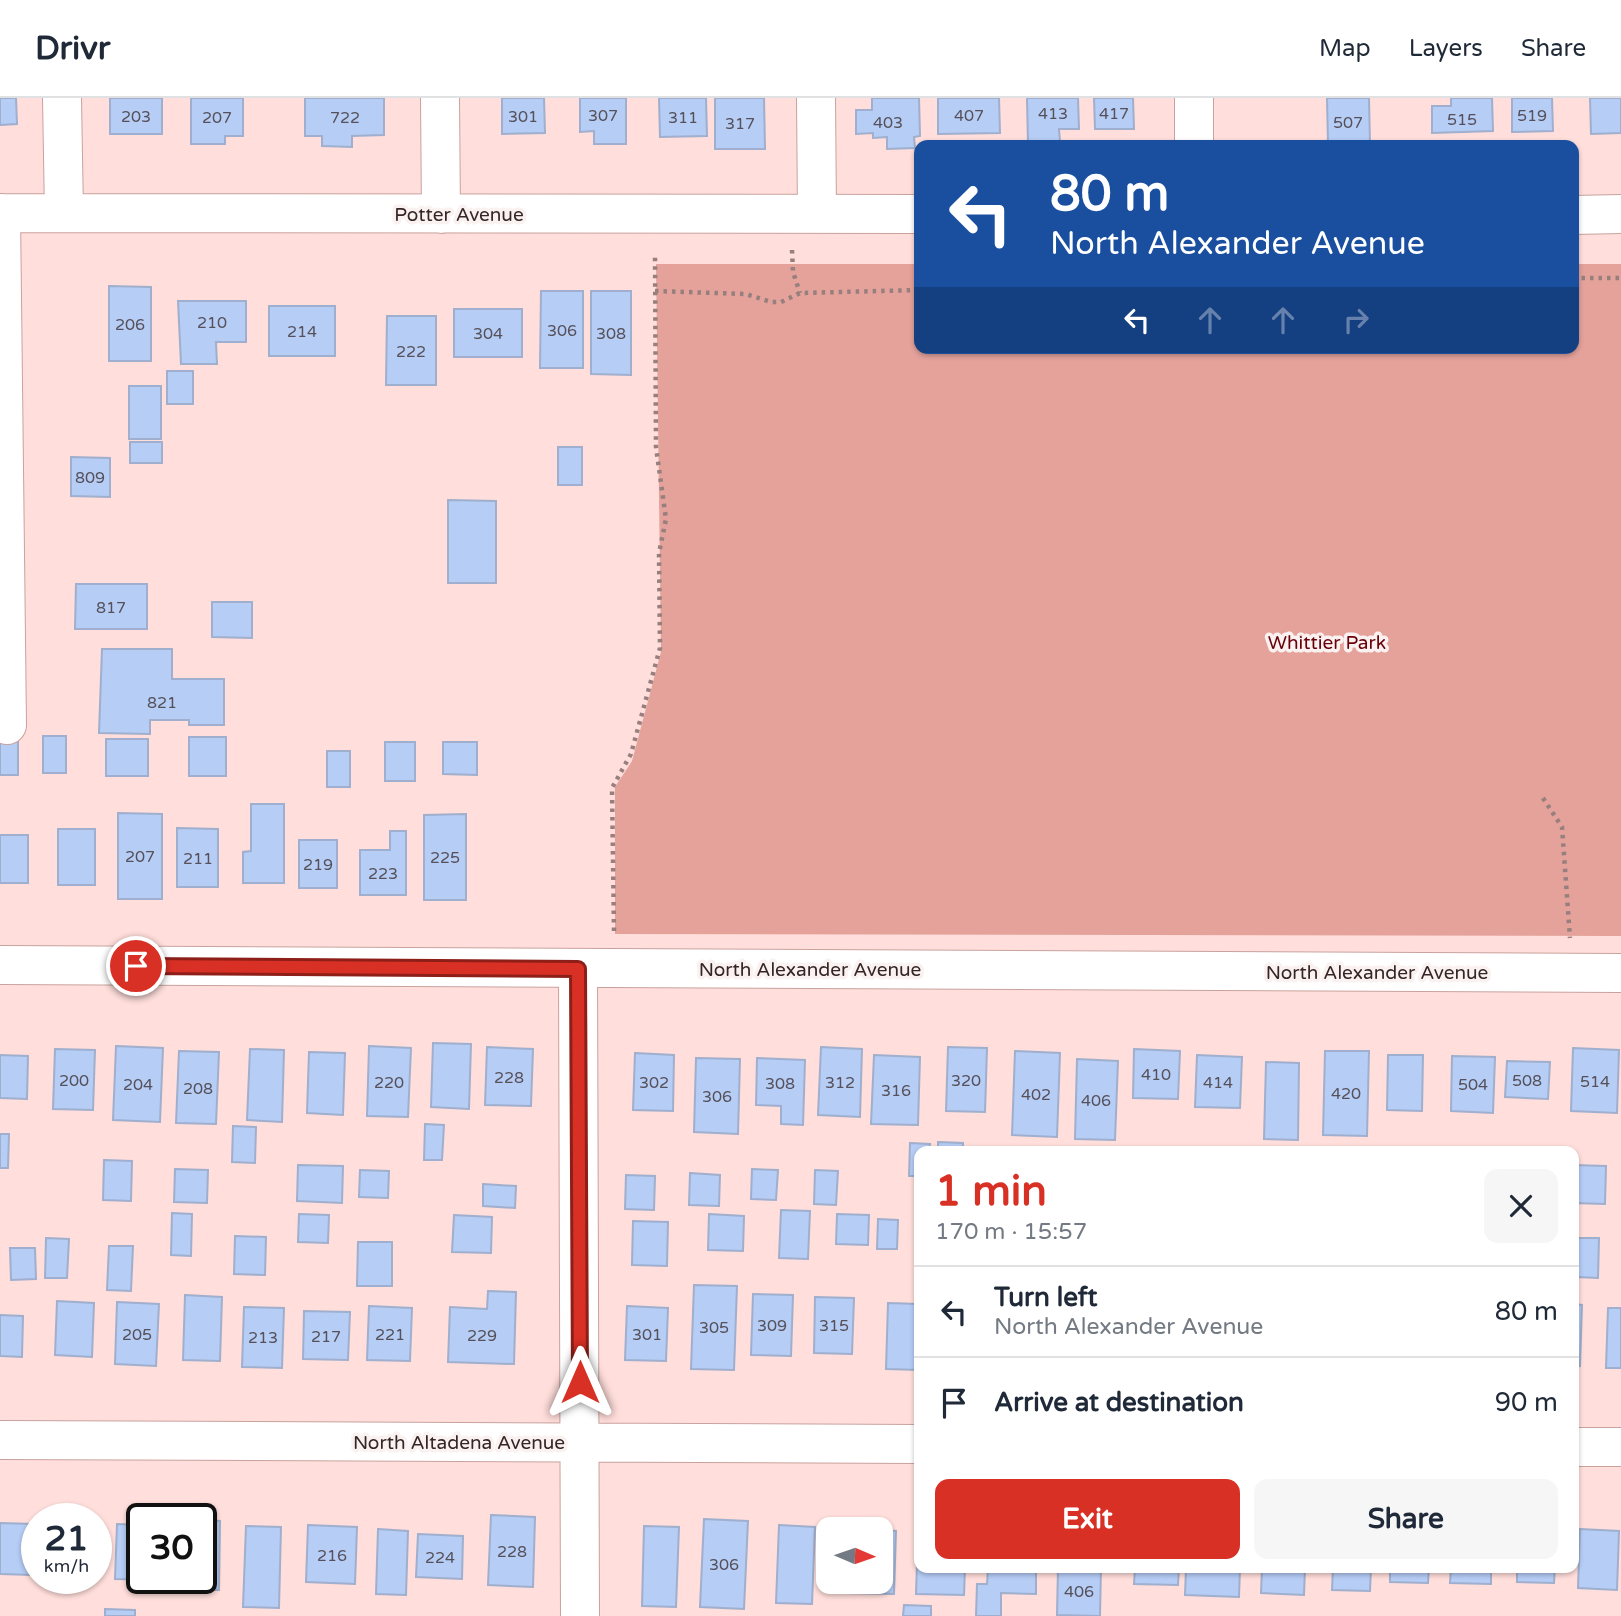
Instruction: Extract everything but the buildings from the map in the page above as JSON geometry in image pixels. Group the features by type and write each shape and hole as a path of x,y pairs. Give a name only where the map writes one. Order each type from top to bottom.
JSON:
{"street":[{"path":"62,98 64,213"},
{"path":"440,98 441,214"},
{"path":"804,226 816,98"},
{"path":"1194,98 1194,140"},
{"path":"1,213 7,725"},
{"name":"Potter Avenue","path":"1,213 441,214 804,226 914,215"},
{"path":"1579,215 1621,214"},
{"name":"North Alexander Avenue","path":"0,965 1621,973"},
{"path":"578,969 580,1616"},
{"name":"North Altadena Avenue","path":"0,1440 914,1444"},
{"path":"1579,1447 1621,1447"}],"path":[{"path":"800,293 793,272 804,226"},
{"path":"614,935 612,788 631,754 660,648 659,553 666,519 656,447 655,256"},
{"path":"1579,278 1621,278"},
{"path":"655,292 746,294 771,302 781,302 800,293 914,290"},
{"path":"1543,798 1562,827 1570,939"}],"green space":[{"name":"Whittier Park","path":"656,264 914,264 914,354 1579,354 1579,264 1621,264 1621,936 615,934 615,787 632,761 661,652"}],"route":[{"path":"136,966 578,969 580,1382"}]}
